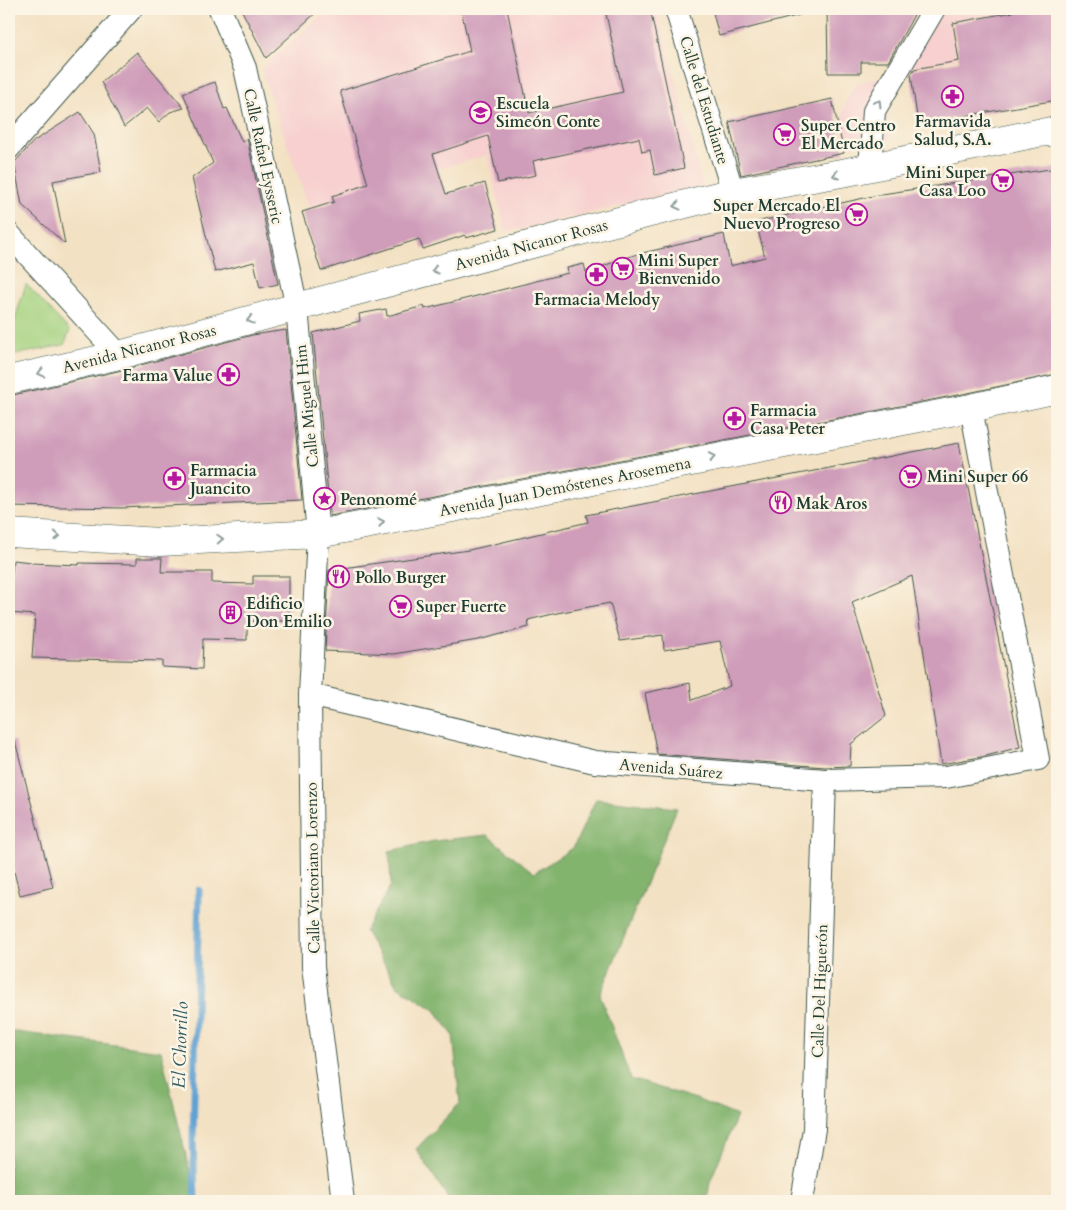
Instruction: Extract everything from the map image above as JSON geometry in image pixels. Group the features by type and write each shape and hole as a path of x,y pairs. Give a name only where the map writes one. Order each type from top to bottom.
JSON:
{"main road":[{"name":"Avenida Nicanor Rosas","path":"9,380 119,355 733,192 870,168 1038,133 1057,131"},
{"name":"Avenida Juan Demóstenes Arosemena","path":"9,533 160,542 318,534 971,408 1057,389"}],"street":[{"path":"9,148 131,9"},
{"name":"Calle Rafael Eysseric","path":"220,9 245,68 297,308"},
{"name":"Calle del Estudiante","path":"676,9 733,192"},
{"path":"870,168 874,111 934,9"},
{"path":"9,234 119,355"},
{"name":"Calle Miguel Him","path":"297,308 318,534"},
{"path":"971,408 1048,763"},
{"name":"Calle Victoriano Lorenzo","path":"318,534 310,695 313,967 343,1201"},
{"name":"Avenida Suárez","path":"310,695 595,762 825,780 946,777 1048,763"},
{"name":"Calle Del Higuerón","path":"802,1201 814,1129 825,780"}],"shaded area":[{"name":"Escuela Simeón Conte","path":"328,9 657,9 703,187 506,232 487,155 309,207 261,69"},
{"path":"921,9 1011,9 1011,11 950,22 956,59 908,68 886,108 890,140 846,147 842,114 848,97 857,83 884,76"}],"green space":[{"path":"26,284 70,331 64,345 9,356 9,338"},
{"path":"596,799 677,808 600,995 631,1079 696,1099 737,1116 710,1182 707,1201 450,1201 416,1149 460,1103 453,1035 435,1010 397,986 365,931 391,885 389,851 434,841 487,835 534,873 573,848"},
{"path":"9,1031 161,1051 197,1201 9,1201"}],"building":[{"path":"241,9 320,9 266,58"},
{"path":"461,9 507,9 529,113 623,92 605,9 650,9 684,168 655,175 650,150 642,152 639,138 533,161 536,175 498,183 488,136 433,154 446,194 485,183 498,229 466,238 465,235 423,249 419,239 321,271 302,212 334,202 332,196 368,184 340,91 470,51"},
{"path":"712,9 799,9 800,15 719,36"},
{"path":"827,9 917,9 888,62 861,62 861,73 828,73"},
{"path":"1012,9 1057,9 1057,100 918,124 911,75 914,69 959,61 953,23 1013,12"},
{"path":"137,52 184,108 170,112 159,122 147,108 124,127 101,82"},
{"path":"215,82 224,109 227,108 242,142 247,138 278,284 260,288 254,262 215,272 192,178 213,163 183,93"},
{"name":"Super Centro El Mercado","path":"832,99 844,153 741,175 729,122"},
{"path":"80,112 94,134 101,172 53,181 65,244 22,205 14,163 34,141"},
{"path":"1057,168 1057,374 968,393 330,516 313,333 360,321 359,314 386,309 387,316 424,306 425,309 568,273 567,268 584,264 586,272 634,255 724,234 730,266 765,257 756,222 882,194"},
{"path":"286,330 302,500 121,508 9,506 9,403 13,402 13,395 122,370 252,335"},
{"path":"959,443 1020,747 986,756 941,764 912,576 852,602 886,716 851,744 850,766 825,767 657,754 645,693 690,683 692,700 730,686 720,641 664,650 663,635 620,641 610,603 528,620 529,627 478,640 394,654 325,651 329,570 469,550 588,522 586,515"},
{"path":"137,558 162,558 161,572 212,572 212,583 253,584 253,576 289,576 289,621 247,621 247,640 203,639 202,669 162,667 162,661 32,658 35,615 9,613 13,560 31,563 79,565 79,563 137,564"},
{"path":"9,741 15,741 53,887 20,895 9,852"}],"waterway":[{"name":"El Chorrillo","path":"195,1201 193,1139 199,890"}],"place":[{"name":"Farmavida Salud, S.A.","path":"953,97"},
{"name":"Escuela Simeón Conte","path":"480,112"},
{"name":"Super Centro El Mercado","path":"785,134"},
{"name":"Mini Super Casa Loo","path":"1002,181"},
{"name":"Super Mercado El Nuevo Progreso","path":"856,214"},
{"name":"Mini Super Bienvenido","path":"622,269"},
{"name":"Farmacia Melody","path":"597,275"},
{"name":"Farma Value","path":"229,375"},
{"name":"Farmacia Casa Peter","path":"734,419"},
{"name":"Mini Super 66","path":"911,476"},
{"name":"Farmacia Juancito","path":"174,479"},
{"name":"Penonomé","path":"324,499"},
{"name":"Mak Aros","path":"780,503"},
{"name":"Pollo Burger","path":"339,577"},
{"name":"Super Fuerte","path":"400,606"},
{"name":"Edificio Don Emilio","path":"230,612"}]}
